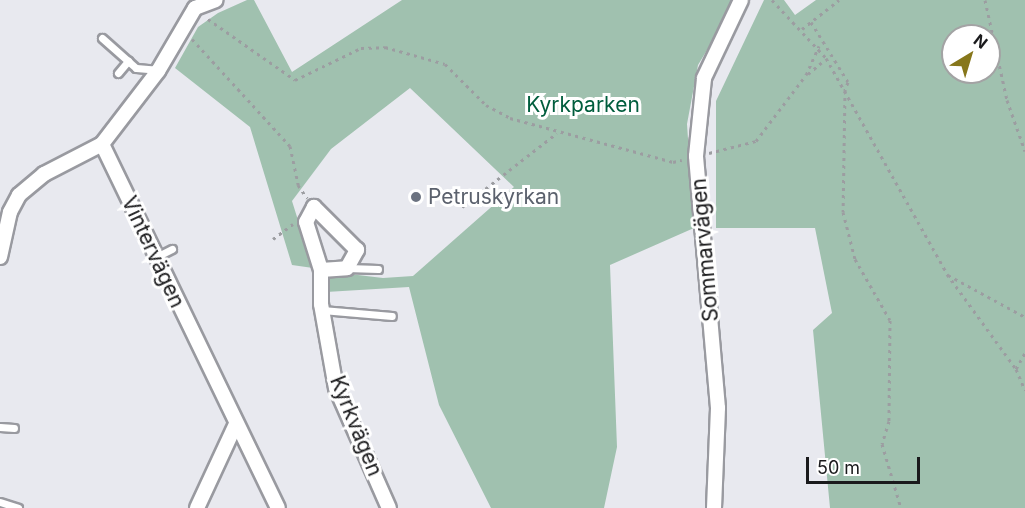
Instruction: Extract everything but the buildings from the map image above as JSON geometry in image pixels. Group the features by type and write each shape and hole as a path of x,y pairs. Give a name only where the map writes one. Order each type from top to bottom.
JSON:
{"street":[{"path":"0,257 10,212 19,195 44,174 102,144 158,70 183,29 192,4 216,0"},
{"name":"Sommarvägen","path":"714,508 717,393 696,156 704,78 741,0"},
{"name":"Vintervägen","path":"102,144 278,508"},
{"path":"314,207 357,250 348,268 321,270"},
{"name":"Kyrkvägen","path":"314,207 306,222 321,270 321,310 336,388 389,508"},
{"path":"196,508 236,424"}],"lane":[{"path":"102,38 136,68 158,70"},
{"path":"118,73 128,60"},
{"path":"156,257 172,249"},
{"path":"348,268 378,269"},
{"path":"321,310 392,316"},
{"path":"0,427 14,428"},
{"path":"0,502 18,508"}],"path":[{"path":"772,0 819,46 947,274 1016,369 1025,390"},
{"path":"802,29 839,0"},
{"path":"985,0 1007,100 1025,151"},
{"path":"192,4 295,81 361,48 385,47 445,64 486,105 510,118 557,133 673,162 756,141 806,75 826,58"},
{"path":"811,22 848,82 845,90 843,212 855,259 890,320 889,421 882,444 901,508"},
{"path":"183,29 290,146 298,185 314,207"},
{"path":"806,75 819,46"},
{"path":"462,207 557,133"},
{"path":"947,274 1025,317"},
{"path":"1016,369 1025,353"}],"green space":[{"name":"Kyrkparken","path":"247,0 254,0 292,72 402,0 737,0 698,65 687,124 694,228 610,265 617,447 604,508 491,508 439,405 409,287 326,292 330,277 341,273 383,278 413,276 514,187 410,88 331,149 292,201 313,268 292,265 250,127 175,68 198,27 218,13"},
{"path":"764,0 784,0 795,15 816,0 1025,0 1025,508 830,508 813,330 832,313 815,228 716,228 716,101"}],"place":[{"name":"Petruskyrkan","path":"416,197"}]}
